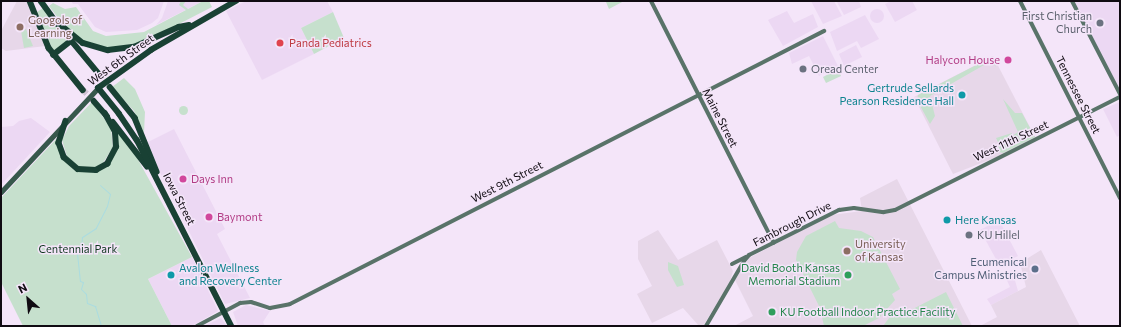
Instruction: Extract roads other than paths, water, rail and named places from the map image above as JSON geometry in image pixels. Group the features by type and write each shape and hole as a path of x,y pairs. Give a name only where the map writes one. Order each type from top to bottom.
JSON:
{"highway":[{"path":"30,1 42,34 53,55 83,90"},
{"path":"41,1 71,41 100,75"},
{"name":"West 6th Street","path":"98,88 141,56 193,24 236,1"},
{"path":"57,22 83,43 108,50 134,47 179,26 193,24"},
{"path":"53,55 71,41"},
{"path":"110,87 136,118 162,187"},
{"name":"Iowa Street","path":"98,88 128,126 162,187 231,326"},
{"path":"94,101 130,141 162,187"},
{"path":"66,121 59,143 64,158 78,169 96,170 107,164 116,147 115,132 105,114"}],"main road":[{"name":"Maine Street","path":"651,1 774,243"},
{"name":"Tennessee Street","path":"1020,1 1120,198"},
{"path":"1072,1 1120,96"},
{"name":"West 9th Street","path":"196,326 224,311 247,302 270,308 286,306 824,31"},
{"name":"West 6th Street","path":"1,192 98,88"},
{"name":"West 11th Street","path":"911,201 1079,118 1120,96"},
{"name":"Fambrough Drive","path":"706,326 750,255 839,210 859,208 888,211 911,201"},
{"path":"732,264 750,255"}],"waterway":[{"path":"100,185 110,194 107,206 96,228 82,237 81,248 77,253 80,281 83,282 81,289 86,294 87,303 95,306 101,326"}],"tunnel":[{"path":"83,90 94,101"}],"place":[{"name":"First Christian Church","path":"1100,23"},
{"name":"Googols of Learning","path":"20,27"},
{"name":"Panda Pediatrics","path":"280,43"},
{"name":"Halycon House","path":"1008,60"},
{"name":"Oread Center","path":"803,69"},
{"name":"Gertrude Sellards Pearson Residence Hall","path":"962,95"},
{"name":"Days Inn","path":"183,179"},
{"name":"Baymont","path":"209,217"},
{"name":"Here Kansas","path":"947,220"},
{"name":"KU Hillel","path":"969,235"},
{"name":"University of Kansas","path":"847,251"},
{"name":"Ecumenical Campus Ministries","path":"1035,269"},
{"name":"Avalon Wellness and Recovery Center","path":"171,275"},
{"name":"David Booth Kansas Memorial Stadium","path":"848,275"},
{"name":"KU Football Indoor Practice Facility","path":"772,312"}],"park label":[{"name":"Centennial Park","path":"78,249"}]}
